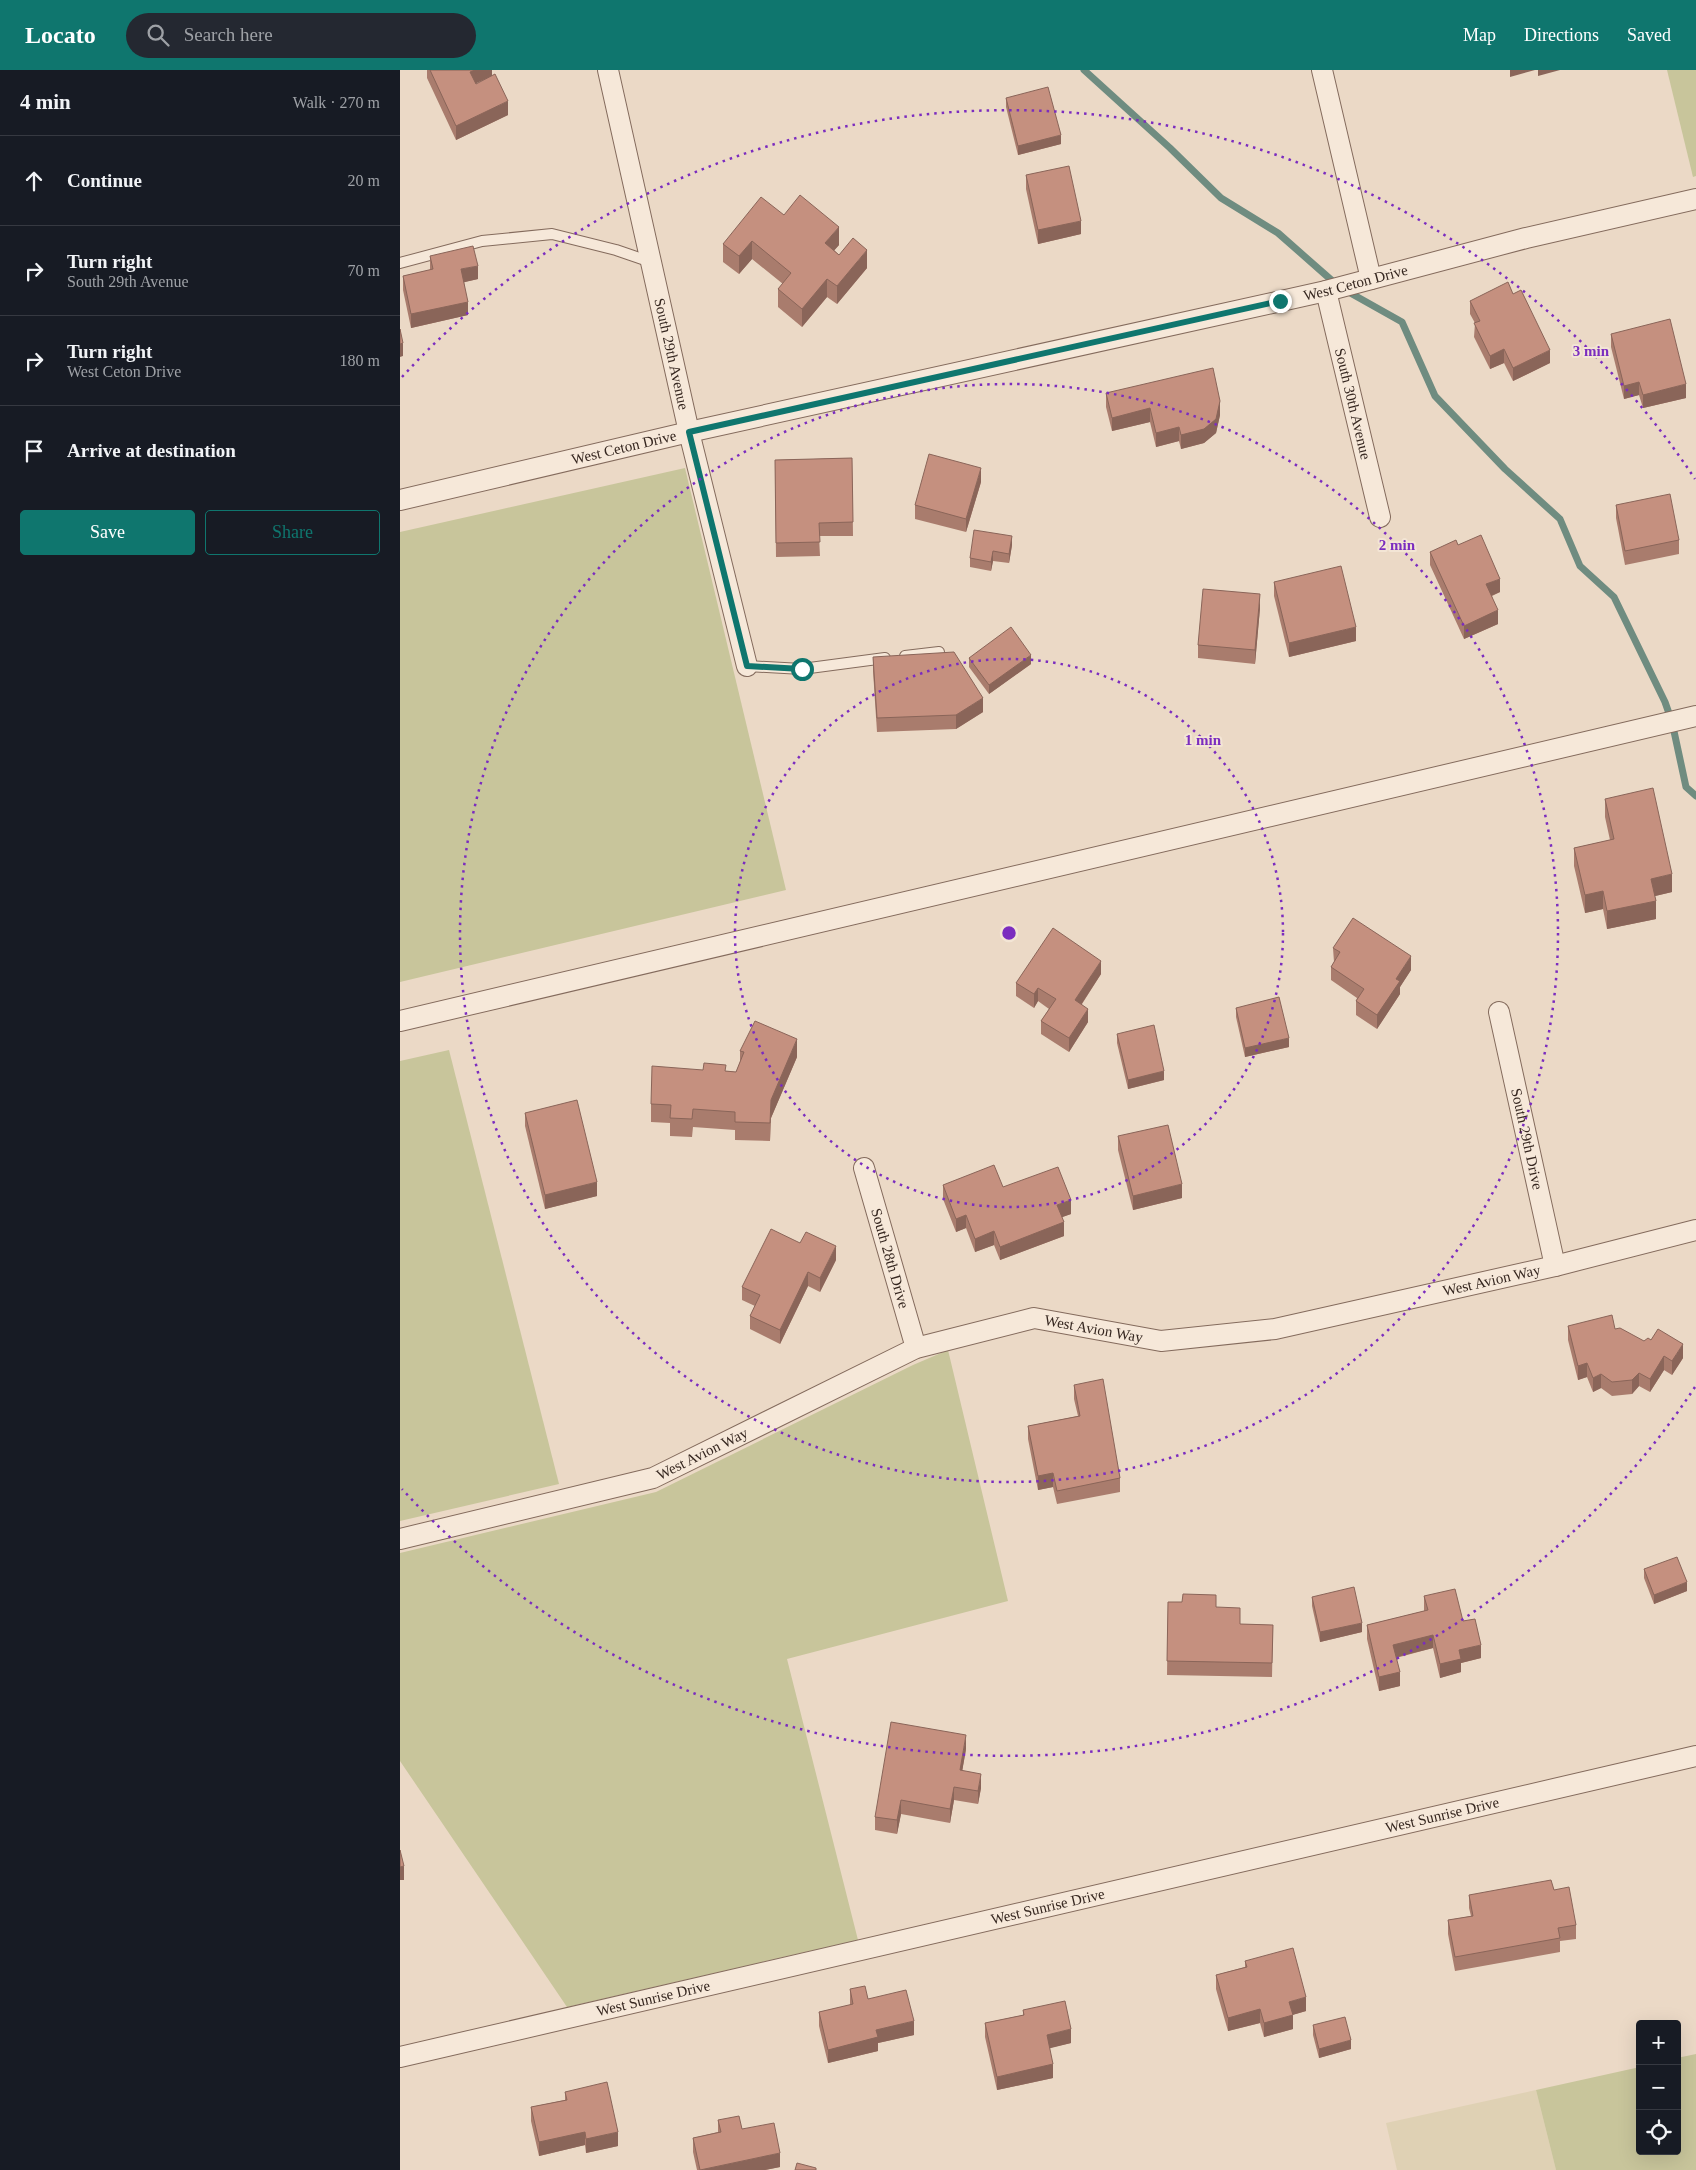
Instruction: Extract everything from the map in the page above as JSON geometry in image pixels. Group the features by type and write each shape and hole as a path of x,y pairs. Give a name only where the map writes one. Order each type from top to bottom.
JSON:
{"street":[{"name":"South 29th Avenue","path":"608,70 689,432 747,666"},
{"path":"1322,70 1371,279"},
{"name":"West Ceton Drive","path":"400,500 689,432 1326,291 1526,238 1696,199"},
{"name":"South 30th Avenue","path":"1326,291 1380,516"},
{"path":"400,1021 1696,716"},
{"name":"South 29th Drive","path":"1499,1012 1555,1266"},
{"name":"South 28th Drive","path":"864,1168 916,1348"},
{"name":"West Avion Way","path":"400,1539 654,1478 916,1348 1034,1318 1161,1341 1275,1328 1555,1266 1696,1230"},
{"name":"West Sunrise Drive","path":"400,2057 1696,1756"}],"lane":[{"path":"400,263 482,242 552,234 616,250 651,262"},
{"path":"747,666 802,669 939,652"}],"shaded area":[{"path":"1667,70 1696,70 1696,176 1693,177"},
{"path":"685,468 786,890 400,982 400,532"},
{"path":"449,1050 559,1484 400,1521 400,1061"},
{"path":"948,1350 1008,1601 787,1659 858,1940 567,2007 400,1761 400,1553 656,1492 913,1365"},
{"path":"1696,2054 1696,2170 1556,2170 1536,2090 1636,2068 1636,2155 1681,2155 1681,2057"},
{"path":"1536,2090 1556,2170 1397,2170 1386,2123"}],"building":[{"path":"430,70 475,70 470,72 476,84 495,74 508,101 456,126"},
{"path":"1048,87 1061,135 1018,146 1006,98"},
{"path":"1069,166 1081,221 1038,230 1026,175"},
{"path":"800,195 839,227 825,243 839,255 853,238 867,250 837,286 827,279 802,309 778,289 791,273 752,241 739,256 723,244 761,197 784,215"},
{"path":"473,246 478,266 461,269 468,302 411,314 403,276 433,269 430,256"},
{"path":"1508,282 1513,294 1521,290 1550,350 1513,368 1504,349 1490,356 1474,323 1480,321 1470,301"},
{"path":"1670,319 1686,384 1643,395 1639,382 1624,386 1611,334"},
{"path":"400,329 403,343 400,344"},
{"path":"1213,368 1220,401 1216,419 1204,429 1181,435 1179,427 1156,433 1150,408 1112,418 1106,393"},
{"path":"929,454 981,468 966,519 915,505"},
{"path":"852,458 853,522 819,523 820,542 776,543 775,460"},
{"path":"1670,494 1679,540 1625,551 1616,505"},
{"path":"974,530 1012,536 1009,554 993,551 991,562 970,558"},
{"path":"1481,535 1500,579 1486,584 1498,610 1464,626 1430,552 1456,540 1458,545"},
{"path":"1341,566 1356,627 1289,643 1274,582"},
{"path":"1203,589 1260,594 1255,650 1198,645"},
{"path":"1011,627 1031,655 989,685 969,658"},
{"path":"954,652 983,698 956,715 877,718 873,657"},
{"path":"1653,788 1672,874 1651,879 1656,901 1607,911 1603,891 1585,895 1574,848 1614,839 1605,799"},
{"path":"1353,918 1411,956 1396,979 1400,981 1377,1015 1356,1001 1364,989 1331,967 1340,952 1333,948"},
{"path":"1053,928 1101,961 1075,1000 1088,1009 1069,1038 1041,1021 1056,999 1038,988 1034,994 1016,983"},
{"path":"1279,997 1289,1038 1245,1048 1236,1008"},
{"path":"755,1021 797,1039 771,1100 770,1123 735,1122 735,1112 693,1109 692,1119 670,1118 671,1105 651,1104 652,1066 703,1070 704,1063 726,1065 725,1071 736,1072 744,1052 740,1051"},
{"path":"1154,1025 1164,1071 1128,1080 1117,1034"},
{"path":"577,1100 597,1182 545,1195 525,1113"},
{"path":"1168,1125 1182,1184 1133,1196 1118,1136"},
{"path":"994,1165 1003,1187 1058,1167 1071,1200 1057,1205 1064,1222 1000,1247 994,1231 975,1239 966,1215 956,1219 943,1185"},
{"path":"771,1229 800,1243 806,1232 836,1246 820,1278 808,1272 780,1330 750,1316 760,1295 742,1287"},
{"path":"1612,1315 1615,1329 1620,1328 1644,1341 1648,1338 1651,1340 1658,1329 1683,1344 1672,1361 1664,1356 1650,1379 1639,1373 1632,1380 1612,1382 1601,1374 1593,1378 1587,1363 1578,1366 1568,1326"},
{"path":"1103,1379 1120,1478 1057,1491 1053,1473 1038,1476 1028,1426 1080,1416 1074,1385"},
{"path":"1677,1557 1687,1582 1654,1595 1644,1569"},
{"path":"1354,1587 1362,1623 1320,1632 1312,1597"},
{"path":"1455,1589 1463,1621 1475,1619 1481,1645 1459,1650 1461,1659 1440,1664 1433,1635 1393,1645 1400,1672 1379,1677 1367,1625 1428,1610 1424,1596"},
{"path":"1183,1594 1216,1595 1216,1607 1240,1608 1240,1624 1273,1625 1272,1663 1167,1661 1168,1602 1182,1602"},
{"path":"891,1722 966,1735 960,1770 981,1774 978,1791 954,1787 950,1809 901,1800 897,1820 875,1817"},
{"path":"400,1850 404,1866 400,1867"},
{"path":"1551,1880 1554,1890 1569,1887 1576,1925 1558,1928 1560,1938 1455,1957 1448,1920 1473,1916 1469,1895"},
{"path":"1293,1948 1306,1997 1289,2002 1293,2015 1264,2023 1260,2009 1228,2018 1216,1975 1247,1967 1245,1961"},
{"path":"865,1986 868,1999 906,1990 914,2021 876,2030 878,2037 828,2050 819,2012 853,2004 850,1989"},
{"path":"1065,2001 1071,2029 1047,2035 1053,2064 997,2077 985,2023 1024,2015 1023,2010"},
{"path":"1345,2017 1351,2040 1319,2049 1313,2025"},
{"path":"607,2082 618,2132 586,2139 585,2132 539,2142 531,2107 567,2100 565,2092"},
{"path":"739,2116 742,2129 774,2123 780,2153 700,2170 693,2138 721,2132 718,2120"},
{"path":"797,2163 816,2168 816,2170 795,2170"}],"waterway":[{"path":"1084,70 1170,148 1221,198 1278,233 1337,285"},
{"path":"1345,290 1402,322 1435,396 1505,469 1560,519 1580,566 1614,597 1665,702 1672,722 1686,787 1696,796"}],"route":[{"path":"802,669 747,666 689,432 1280,301"}]}
